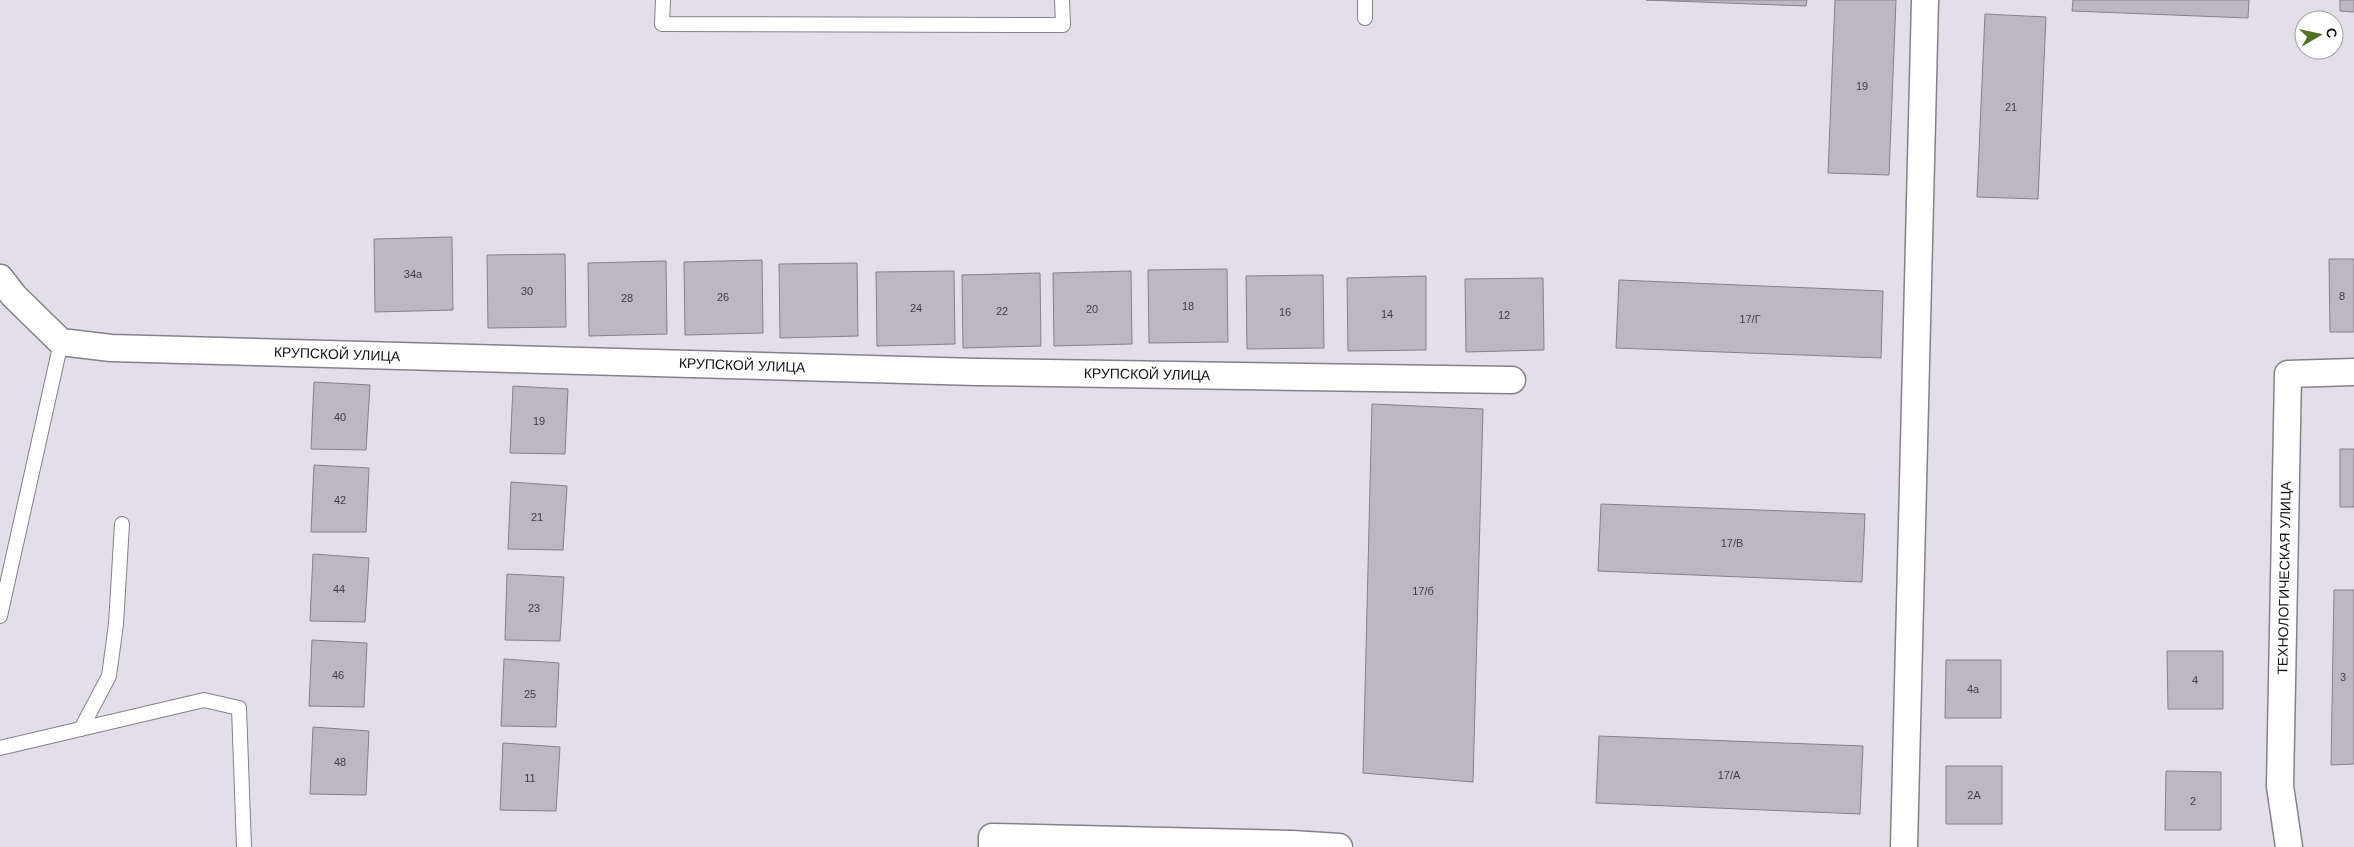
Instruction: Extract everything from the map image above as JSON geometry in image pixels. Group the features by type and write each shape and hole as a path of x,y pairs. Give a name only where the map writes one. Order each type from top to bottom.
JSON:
{"street":[{"path":"1904,847 1925,0"},
{"path":"0,278 14,296 61,342"},
{"name":"КРУПСКОЙ УЛИЦА","path":"61,342 121,349 938,371 1512,380"},
{"name":"ТЕХНОЛОГИЧЕСКАЯ УЛИЦА","path":"2289,847 2280,786 2288,374 2354,372"},
{"path":"992,847 992,838 1292,844 1339,847"}],"lane":[{"path":"663,0 662,24 1063,25 1062,0"},
{"path":"1365,18 1366,0"},
{"path":"0,616 61,342"},
{"path":"81,729 109,676 116,624 122,524"},
{"path":"0,748 204,700 239,708 244,847"}],"building":[{"path":"1646,0 1807,0 1806,6"},
{"path":"1835,0 1896,0 1889,175 1828,173"},
{"path":"2073,0 2249,0 2248,18 2072,11"},
{"path":"2340,0 2354,0 2354,12 2340,10"},
{"path":"1985,14 2046,17 2038,199 1977,197"},
{"path":"452,237 453,310 375,312 374,239"},
{"path":"565,254 566,327 488,328 487,255"},
{"path":"2329,259 2354,259 2354,332 2330,332"},
{"path":"762,260 763,333 685,335 684,262"},
{"path":"666,261 667,334 589,336 588,263"},
{"path":"857,263 858,336 780,338 779,264"},
{"path":"1227,269 1228,342 1149,343 1148,270"},
{"path":"954,271 955,344 877,346 876,272"},
{"path":"1131,271 1132,344 1054,346 1053,273"},
{"path":"1040,273 1041,346 963,348 962,275"},
{"path":"1323,275 1324,348 1247,349 1246,276"},
{"path":"1426,276 1426,350 1348,351 1347,278"},
{"path":"1543,278 1544,350 1466,352 1465,279"},
{"path":"1619,280 1883,291 1881,358 1616,348"},
{"path":"314,382 370,385 366,450 311,449"},
{"path":"513,386 568,389 565,454 510,453"},
{"path":"1372,404 1483,409 1473,782 1363,773"},
{"path":"2340,449 2354,449 2354,507 2340,507"},
{"path":"314,465 369,468 366,532 311,532"},
{"path":"511,482 567,486 563,550 508,549"},
{"path":"1601,504 1865,514 1862,582 1598,571"},
{"path":"313,554 369,558 365,622 310,621"},
{"path":"507,574 564,577 560,641 505,640"},
{"path":"2334,590 2354,590 2354,764 2331,765"},
{"path":"312,640 367,643 364,707 309,706"},
{"path":"2167,651 2223,651 2223,709 2168,709"},
{"path":"504,659 559,663 556,727 501,726"},
{"path":"1946,660 2001,660 2001,718 1945,718"},
{"path":"313,727 369,731 366,795 310,794"},
{"path":"1599,736 1863,746 1860,814 1596,803"},
{"path":"503,743 560,747 556,811 500,810"},
{"path":"1946,766 2002,766 2002,824 1946,824"},
{"path":"2166,771 2221,772 2221,830 2165,830"}]}
